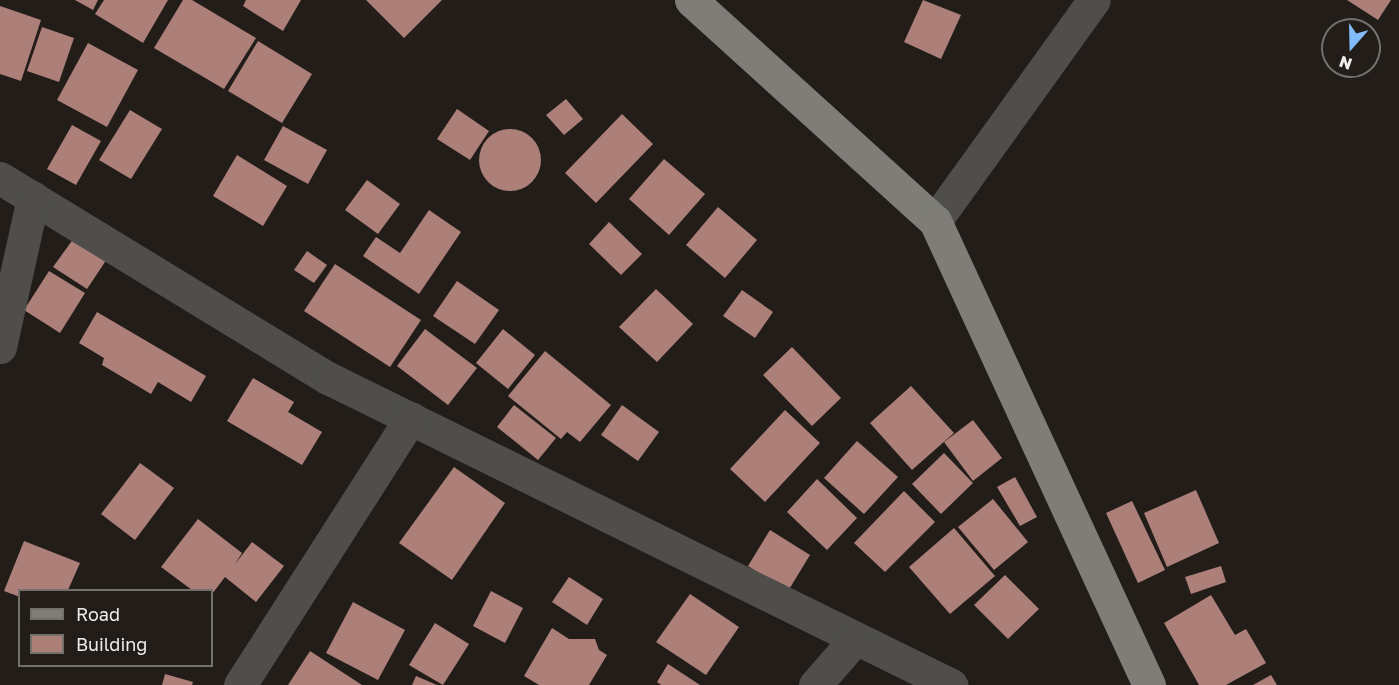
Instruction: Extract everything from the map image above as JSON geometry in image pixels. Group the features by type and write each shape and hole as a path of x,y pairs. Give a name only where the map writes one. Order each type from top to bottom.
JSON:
{"main road":[{"path":"692,0 935,221 1149,685"}],"street":[{"path":"935,221 1094,0"},
{"path":"0,178 328,378 951,685"},
{"path":"0,348 33,198"},
{"path":"240,685 411,418"},
{"path":"815,685 856,638"}],"building":[{"path":"75,0 98,0 93,10"},
{"path":"104,0 168,0 143,43 95,14"},
{"path":"183,0 192,0 256,38 224,89 154,48"},
{"path":"246,0 301,0 283,31 243,6"},
{"path":"366,0 442,0 404,38"},
{"path":"923,0 961,15 941,59 904,42"},
{"path":"1347,0 1391,0 1379,18 1375,18"},
{"path":"0,6 41,20 21,81 0,74"},
{"path":"42,27 74,38 59,82 27,71"},
{"path":"258,41 312,74 282,123 228,91"},
{"path":"88,43 138,70 107,127 57,100"},
{"path":"566,99 583,119 564,135 546,115"},
{"path":"457,109 489,131 470,160 437,139"},
{"path":"130,110 162,129 131,179 99,160"},
{"path":"622,114 653,144 596,203 565,173"},
{"path":"72,125 101,141 76,185 47,169"},
{"path":"283,126 327,150 308,184 264,160"},
{"path":"510,129 532,138 541,160 532,182 510,191 488,182 479,160 488,138"},
{"path":"237,155 287,186 263,226 213,196"},
{"path":"664,159 705,194 669,235 629,199"},
{"path":"367,180 400,204 378,234 345,210"},
{"path":"718,207 757,240 725,278 686,245"},
{"path":"429,210 461,232 419,294 363,256 376,237 400,253"},
{"path":"609,222 642,254 621,275 589,244"},
{"path":"74,238 107,259 87,289 53,267"},
{"path":"307,251 327,265 314,283 294,270"},
{"path":"335,264 421,320 390,367 304,311"},
{"path":"49,271 85,293 60,333 24,310"},
{"path":"457,281 499,310 475,344 433,316"},
{"path":"656,289 693,324 657,362 619,327"},
{"path":"742,290 773,312 755,338 723,316"},
{"path":"97,312 206,376 191,402 158,382 151,394 102,365 104,358 79,343"},
{"path":"425,329 477,368 448,405 397,366"},
{"path":"503,329 535,355 508,389 476,363"},
{"path":"792,347 841,398 812,426 763,375"},
{"path":"545,351 611,405 580,442 567,432 561,439 508,396"},
{"path":"253,378 294,402 288,412 322,432 302,465 227,421"},
{"path":"911,386 954,433 912,470 870,423"},
{"path":"514,405 556,438 538,460 497,427"},
{"path":"622,405 659,432 638,461 601,435"},
{"path":"785,410 820,443 765,502 730,469"},
{"path":"973,420 1002,458 973,481 944,442"},
{"path":"857,441 898,477 864,514 824,478"},
{"path":"944,453 973,483 941,514 912,484"},
{"path":"140,463 174,488 135,540 101,514"},
{"path":"454,467 505,503 452,580 399,543"},
{"path":"1015,477 1037,517 1020,526 997,487"},
{"path":"817,479 857,518 827,550 787,512"},
{"path":"1196,490 1219,543 1167,567 1144,513"},
{"path":"904,491 935,522 885,572 854,543"},
{"path":"993,499 1028,542 994,570 958,527"},
{"path":"1132,501 1165,570 1138,583 1106,513"},
{"path":"198,519 242,553 235,564 252,542 284,566 256,602 225,577 213,593 213,589 191,589 161,567"},
{"path":"954,528 995,576 950,614 909,567"},
{"path":"770,530 810,555 788,591 748,566"},
{"path":"24,541 80,563 68,589 18,589 18,596 4,591"},
{"path":"1221,566 1226,582 1191,594 1185,577"},
{"path":"1005,575 1039,609 1008,639 974,605"},
{"path":"569,577 603,599 587,625 552,602"},
{"path":"491,591 523,608 505,643 473,626"},
{"path":"690,594 739,627 706,675 656,642"},
{"path":"1211,595 1235,635 1246,629 1266,663 1226,685 1199,685 1164,623"},
{"path":"353,602 405,630 378,680 326,653"},
{"path":"435,623 469,644 443,685 409,665"},
{"path":"552,628 569,639 595,639 599,650 607,655 589,685 539,685 524,676"},
{"path":"310,651 362,685 288,685"},
{"path":"668,664 700,685 661,685 657,682"},
{"path":"165,674 193,682 192,685 162,685"},
{"path":"1271,675 1277,685 1253,685"},
{"path":"416,676 437,685 412,685"}]}
